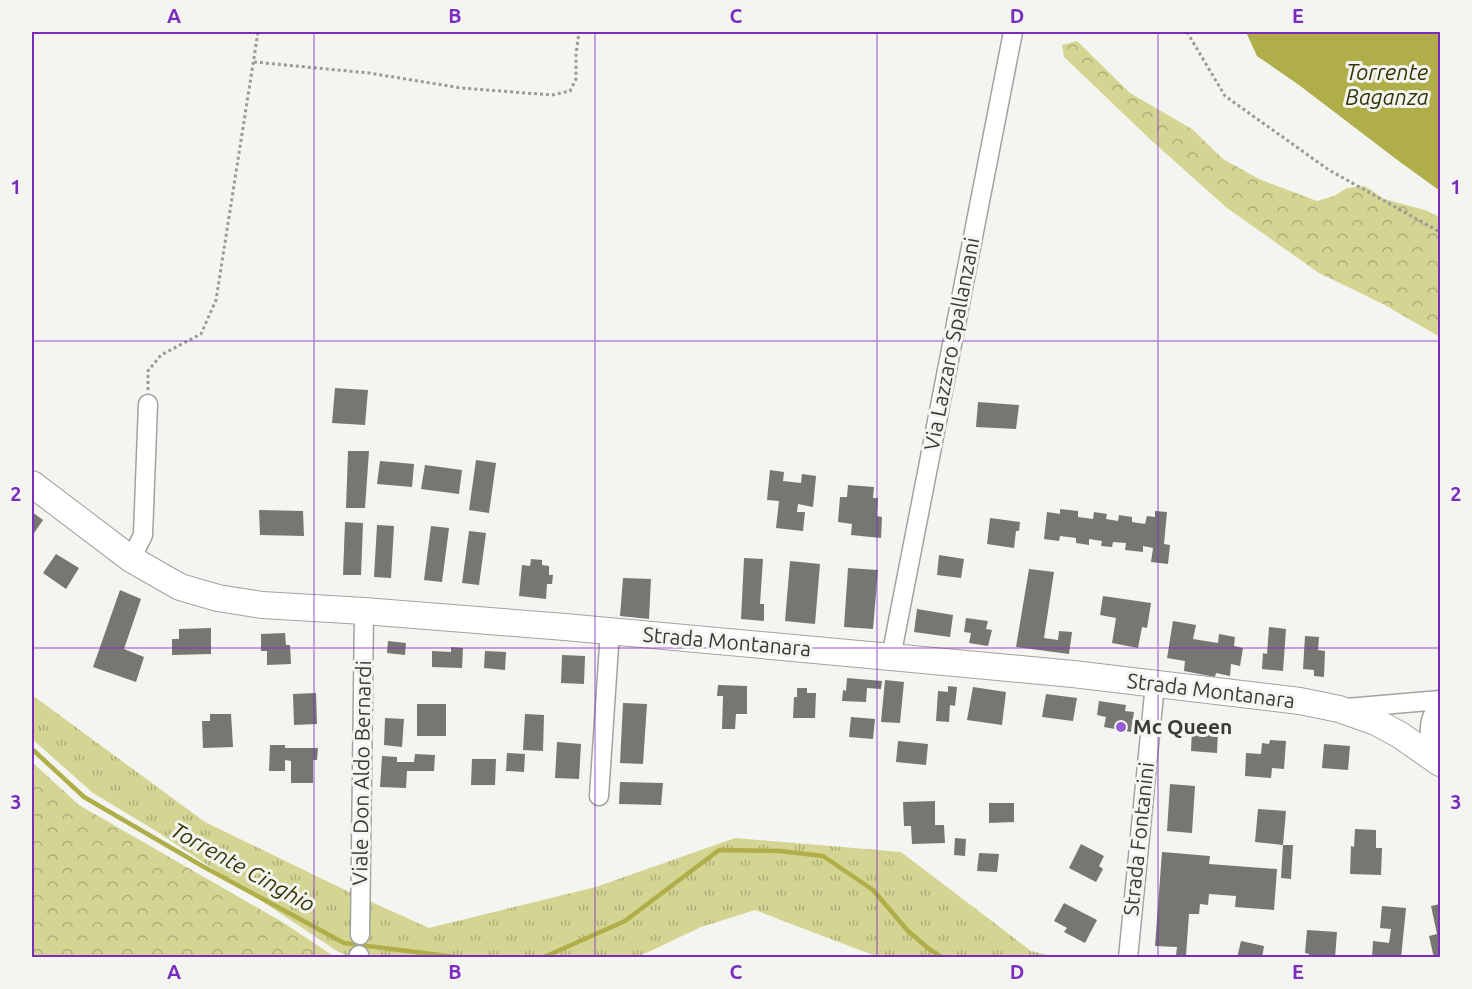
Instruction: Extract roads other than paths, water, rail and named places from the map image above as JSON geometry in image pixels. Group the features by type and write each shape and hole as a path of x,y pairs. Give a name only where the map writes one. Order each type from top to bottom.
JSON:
{"main road":[{"name":"Strada Montanara","path":"32,484 131,559 180,587 218,598 262,605 610,631 891,657 1300,701 1339,709 1376,722 1400,735 1440,763"}],"street":[{"name":"Via Lazzaro Spallanzani","path":"891,657 1013,32"},
{"path":"131,559 143,535 148,404"},
{"name":"Viale Don Aldo Bernardi","path":"360,935 364,611"},
{"path":"600,796 610,631"},
{"name":"Strada Fontanini","path":"1128,957 1155,684"},
{"path":"1339,709 1440,702"},
{"path":"1440,702 1430,725 1430,743 1440,763"}],"water":[{"name":"Torrente Baganza","path":"1246,32 1440,32 1440,191 1257,56"}],"waterway":[{"name":"Torrente Cinghio","path":"32,749 84,797 204,867 344,943 463,958"},
{"name":"Torrente Cinghio","path":"542,958 625,921 719,850 780,851 823,856 873,890 908,931 943,958"}],"place":[{"name":"Mc Queen","path":"1121,727"}]}
